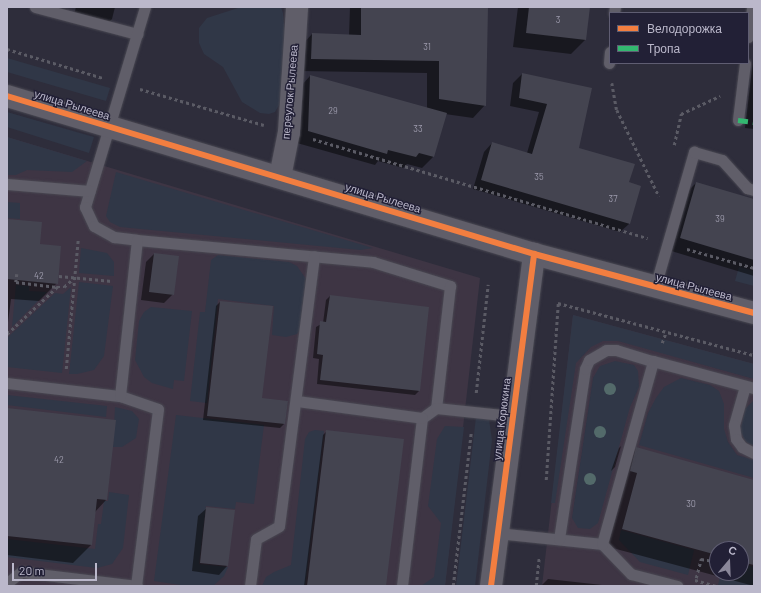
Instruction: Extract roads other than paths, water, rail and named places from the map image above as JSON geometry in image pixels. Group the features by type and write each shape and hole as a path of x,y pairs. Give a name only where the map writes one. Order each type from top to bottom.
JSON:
{"street":[{"name":"переулок Рылеева","path":"280,177 288,132 297,7"},
{"name":"улица Рылеева","path":"7,96 534,254 754,313"},
{"name":"улица Корюкина","path":"491,586 534,254"}],"lane":[{"path":"35,7 137,34"},
{"path":"145,7 108,126 85,207 94,226 103,234 137,240 373,262 450,286 436,408"},
{"path":"749,30 752,7"},
{"path":"738,120 745,64"},
{"path":"655,287 694,152 722,160 747,188 754,190"},
{"path":"7,184 90,191"},
{"path":"120,396 137,240"},
{"path":"250,586 256,539 279,526 297,401 314,256"},
{"path":"559,539 585,369 590,360 596,354 611,350 750,387 734,425 736,439 742,447 754,453"},
{"path":"602,544 653,361"},
{"path":"7,383 120,396 158,409 136,586 21,572 7,583"},
{"path":"297,401 422,418 436,408 512,416"},
{"path":"402,586 422,418"},
{"path":"497,532 602,544 631,574 676,586"}]}
